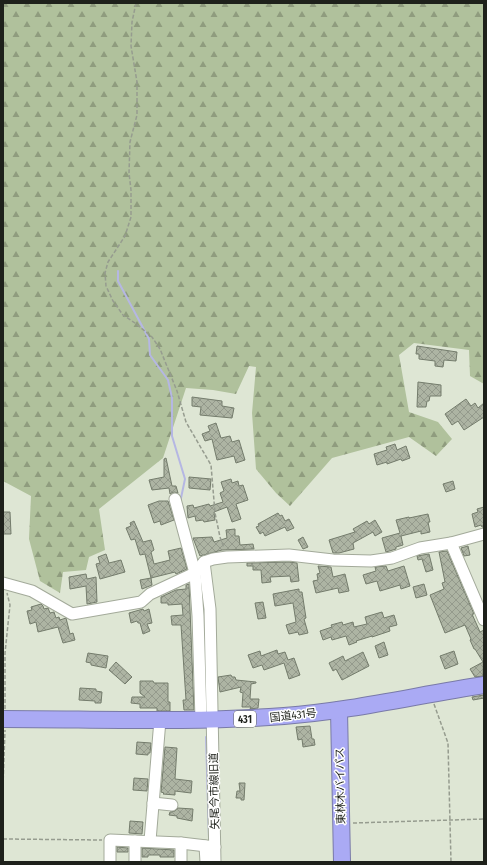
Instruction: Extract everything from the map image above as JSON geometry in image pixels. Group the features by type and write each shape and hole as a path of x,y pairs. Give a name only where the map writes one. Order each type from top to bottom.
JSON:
{"highway":[{"name":"国道431号","path":"4,720 207,720 285,716 339,710 484,685"},
{"name":"東林木バイパス","path":"339,710 342,862"}],"street":[{"path":"175,499 195,573 207,720"},
{"path":"4,584 32,591 72,614 141,602 150,594 195,573 204,562 227,557 290,555 333,560 371,561 392,558 420,548 451,543 484,534"},
{"path":"451,543 484,620"},
{"path":"204,562 210,609 207,720"},
{"path":"150,841 160,720"},
{"name":"矢尾今市線旧道","path":"207,720 210,847 215,862"},
{"path":"153,803 172,805"},
{"path":"110,862 110,840 182,843 210,847 206,862"},
{"path":"135,841 135,862"},
{"path":"181,862 182,843"}],"path":[{"path":"136,3 131,34 131,46 137,82 137,115 130,142 129,173 131,190 131,217 125,236 108,262 105,273 106,286 113,301 123,315 152,337 160,349 177,391 186,422 211,466 215,513 220,537 227,557"},
{"path":"3,786 5,653 10,605 4,584"},
{"path":"430,694 448,743 451,862"},
{"path":"341,823 484,819"},
{"path":"3,839 110,840"}],"green space":[{"path":"3,3 484,3 484,384 470,376 469,350 414,343 399,355 409,412 438,422 452,439 436,456 409,437 332,458 290,506 276,493 256,469 252,413 256,367 249,366 236,394 213,390 186,388 163,458 99,509 105,550 89,557 86,570 63,572 60,593 40,581 29,539 31,496 3,481"}],"building":[{"path":"417,346 457,352 456,361 444,360 443,367 435,366 435,361 419,359 419,354 416,354"},
{"path":"418,382 441,385 441,396 430,396 426,407 417,407"},
{"path":"192,397 222,401 222,406 234,408 232,418 200,415 201,407 192,406"},
{"path":"466,399 471,406 475,403 478,408 484,403 484,417 464,430 458,421 452,425 445,414"},
{"path":"216,423 221,438 230,436 232,442 239,440 245,460 236,463 234,456 217,460 212,439 205,441 202,434 210,431 208,426"},
{"path":"395,444 397,450 406,446 410,458 402,461 401,459 387,464 387,462 377,465 374,454 387,450 386,447"},
{"path":"166,458 172,486 176,486 178,493 174,492 170,494 169,488 152,490 149,480 164,477 164,459"},
{"path":"189,477 211,479 210,490 189,488"},
{"path":"231,479 232,483 238,481 239,486 243,485 248,500 236,504 241,519 232,522 227,507 214,512 215,520 204,522 203,520 196,521 195,516 188,518 187,506 193,505 194,508 209,504 210,506 223,502 220,493 224,491 221,482"},
{"path":"453,481 455,489 446,492 443,484"},
{"path":"159,501 168,501 174,520 161,525 160,521 154,523 148,505"},
{"path":"484,507 484,527 481,525 475,527 472,514 478,512 477,509"},
{"path":"3,512 10,512 11,534 3,534"},
{"path":"278,513 280,516 282,515 285,521 289,519 294,528 287,531 285,527 265,536 263,532 260,534 256,527 259,526 258,524"},
{"path":"428,514 430,532 421,534 421,531 401,536 403,545 386,552 382,538 400,533 396,520"},
{"path":"375,520 382,532 375,536 373,532 353,543 354,549 333,553 329,540 355,532 353,529 367,521 369,524"},
{"path":"134,521 143,542 151,540 154,550 151,552 154,564 170,560 168,551 181,548 187,569 176,574 175,572 151,578 145,554 140,555 135,539 131,540 126,528 131,526 130,523"},
{"path":"235,529 235,536 239,536 240,545 253,544 254,549 222,550 200,556 193,538 212,537 214,542 227,538 226,530"},
{"path":"303,537 308,547 303,549 298,540"},
{"path":"468,546 470,555 464,556 461,548"},
{"path":"447,551 474,614 472,614 480,632 484,630 483,676 475,677 470,669 483,662 474,649 465,625 445,633 430,595 444,589 442,583 445,582 439,552"},
{"path":"106,554 109,563 121,560 125,572 100,579 96,564 100,563 98,557"},
{"path":"429,554 433,570 426,572 422,559 418,560 417,556"},
{"path":"247,563 297,563 299,581 291,582 290,576 270,577 271,582 262,583 261,570 253,570 253,566 247,566"},
{"path":"318,566 331,567 333,577 345,574 349,591 339,593 338,588 316,593 313,581 318,580 317,574 320,573"},
{"path":"386,566 388,571 404,566 410,586 401,589 400,585 380,591 377,581 366,584 363,575 376,571 375,567"},
{"path":"86,574 87,579 96,577 97,602 87,604 86,586 70,589 69,577"},
{"path":"151,578 152,585 142,589 140,580"},
{"path":"189,584 194,710 184,710 183,700 186,700 181,625 172,625 171,616 183,615 182,604 168,605 168,603 161,603 161,597 176,590 186,589 186,585"},
{"path":"424,584 427,595 416,598 413,587"},
{"path":"299,589 299,592 302,592 306,618 304,619 308,633 299,635 298,632 289,634 286,625 296,622 293,603 275,606 273,594"},
{"path":"263,602 266,618 258,619 255,603"},
{"path":"41,604 44,609 48,608 50,613 54,612 56,618 59,617 60,620 66,618 70,634 73,633 75,640 63,643 58,627 38,632 36,622 30,624 27,611 32,610 31,607"},
{"path":"143,609 144,611 149,609 152,623 147,624 150,631 143,634 140,623 137,621 131,623 129,613"},
{"path":"382,612 384,618 394,615 397,625 389,627 390,631 356,641 357,642 349,645 346,636 332,640 331,637 323,640 320,631 332,627 331,625 342,622 343,625 353,622 354,627 367,624 365,617"},
{"path":"384,642 388,655 379,658 375,646"},
{"path":"277,650 278,654 285,652 288,660 294,658 300,675 289,679 284,663 264,670 262,665 253,668 248,655 260,651 261,656"},
{"path":"454,651 458,664 445,669 440,656"},
{"path":"363,652 369,666 342,680 336,669 333,671 329,663 343,656 345,661"},
{"path":"88,653 108,656 106,668 91,665 91,663 86,662"},
{"path":"116,662 132,677 125,684 109,670"},
{"path":"231,675 232,677 235,677 236,680 256,682 251,684 250,699 259,699 258,708 250,709 251,707 242,707 243,693 240,692 241,687 220,692 218,677"},
{"path":"140,681 168,683 168,702 170,702 170,711 157,711 157,708 140,708 140,704 131,703 132,697 145,697 140,693"},
{"path":"80,688 96,689 96,691 102,692 101,703 79,700"},
{"path":"484,695 484,698 473,700 472,697"},
{"path":"310,726 312,739 314,739 315,745 303,747 302,739 298,740 296,727"},
{"path":"137,742 151,743 150,753 148,753 148,755 136,754"},
{"path":"165,747 177,748 175,779 192,781 191,793 175,791 175,795 163,794 164,793 161,792"},
{"path":"134,778 148,779 147,791 133,790"},
{"path":"239,783 245,783 244,800 241,800 241,798 236,798 237,791 240,791"},
{"path":"178,808 193,809 192,821 169,815 170,812 175,811"},
{"path":"130,821 143,822 142,834 129,833"},
{"path":"117,847 128,848 128,852 117,852"},
{"path":"142,848 174,850 174,857 148,855 148,857 142,857"}],"waterway":[{"path":"118,271 118,281 149,339 150,355 168,380 172,398 172,436 185,479 181,501"},
{"path":"201,585 204,611 206,702"},
{"path":"206,737 209,838"}]}
